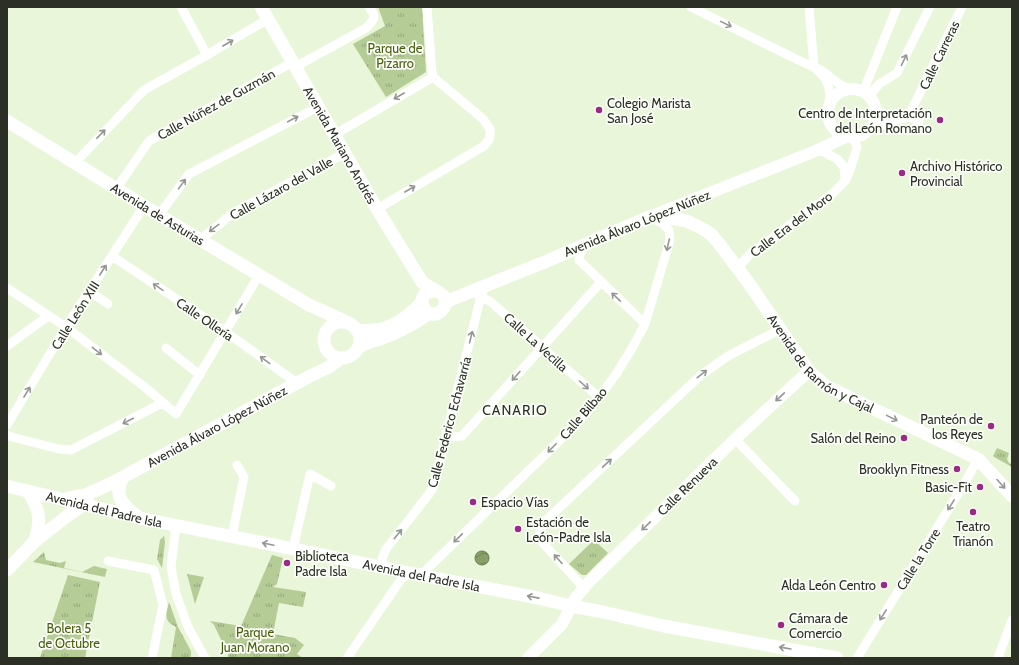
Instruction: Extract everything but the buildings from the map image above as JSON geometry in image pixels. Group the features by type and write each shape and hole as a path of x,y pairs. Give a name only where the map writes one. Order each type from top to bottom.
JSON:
{"main road":[{"name":"Avenida Mariano Andrés","path":"261,7 377,209 433,300"},
{"name":"Avenida de Asturias","path":"7,121 116,189 309,305 353,327"},
{"name":"Avenida de Ramón y Cajal","path":"649,217 670,218 687,221 712,235 748,282 809,371 826,386 978,459 1012,496"},
{"name":"Avenida Álvaro López Núñez","path":"325,332 332,324 338,322 343,322 353,327 370,331 390,327 433,300 450,300 474,292 649,217"},
{"name":"Avenida Álvaro López Núñez","path":"58,498 73,498 85,495 124,478 329,367 340,359 352,356 359,347 405,328 423,317 433,300"},
{"name":"Avenida de Asturias","path":"309,305 321,319 325,332"},
{"path":"353,327 360,336 359,347"},
{"path":"325,332 323,338 326,350 329,354 340,359"},
{"name":"Avenida Álvaro López Núñez","path":"303,380 320,367 326,350"},
{"name":"Avenida Álvaro López Núñez","path":"10,562 67,516 124,478"},
{"path":"124,478 119,484 118,490 120,498 123,504 140,518"},
{"name":"Avenida del Padre Isla","path":"7,486 140,518 538,598 664,626 837,658"},
{"path":"28,491 36,504 39,516 38,530 34,542"}],"street":[{"path":"181,7 207,55"},
{"name":"Calle Núñez de Guzmán","path":"116,189 149,140 366,28 374,18 374,13 369,7"},
{"path":"377,209 484,146 489,140 490,129 483,119 433,77 427,7"},
{"path":"691,7 821,70 850,90"},
{"path":"809,7 814,67 827,82 830,103"},
{"path":"866,94 869,80 897,7"},
{"path":"866,94 878,84 898,74 930,7"},
{"name":"Calle Carreras","path":"908,117 962,7"},
{"path":"74,163 144,90 268,20"},
{"path":"334,135 433,77"},
{"path":"856,90 866,94 875,107 876,117 872,126 866,133 859,136 849,137 841,135 832,127 829,121 828,109 830,103 838,94 844,91 856,90"},
{"path":"159,215 188,174 318,107"},
{"path":"875,111 899,119"},
{"path":"872,126 887,124 908,117 919,120"},
{"name":"Avenida Álvaro López Núñez","path":"815,152 828,140 832,127"},
{"name":"Avenida Álvaro López Núñez","path":"649,217 815,152 849,137"},
{"name":"Calle Era del Moro","path":"738,268 750,254 832,194 846,180 852,167 857,148 856,142 849,137"},
{"path":"815,152 824,152 838,158 844,167 846,180"},
{"name":"Calle Lázaro del Valle","path":"200,240 233,213 345,153"},
{"name":"Calle León XIII","path":"7,425 66,327 144,206"},
{"name":"Calle Bilbao","path":"347,658 402,578 425,571 552,449 598,399 616,374 645,324 670,240 669,230 662,223 649,217"},
{"path":"582,246 579,260 645,324"},
{"name":"Calle Ollería","path":"112,256 226,332 303,380"},
{"path":"8,290 66,327 146,388 176,414 259,275"},
{"path":"447,432 453,437 462,436 601,282"},
{"path":"90,291 108,304"},
{"name":"Calle La Vecilla","path":"474,292 491,302 595,394 598,399"},
{"name":"Calle Federico Echavarría","path":"384,568 382,558 386,549 433,488 447,432 474,292"},
{"path":"7,346 48,316"},
{"path":"584,588 542,542 540,532 544,522 701,375 728,356 781,329"},
{"path":"166,348 200,375"},
{"name":"Calle Renueva","path":"528,658 562,624 576,597 592,578 735,439 809,371"},
{"path":"7,435 59,449 71,450 162,403"},
{"path":"735,439 795,501"},
{"name":"Calle la Torre","path":"857,658 978,459"},
{"path":"232,536 244,477 237,465"},
{"path":"293,549 310,474 331,486"},
{"path":"176,525 172,562 176,594 188,627 205,658"},
{"path":"108,561 154,570 163,605 152,658"},
{"path":"998,658 1012,620"},
{"path":"199,647 199,658"}],"green space":[{"name":"Parque de Pizarro","path":"378,7 422,7 426,72 386,97 353,44 385,26"},
{"path":"997,448 1009,453 1007,459 1009,463 1012,464 1012,467 993,456"},
{"path":"164,536 165,542 162,568 157,559 160,540"},
{"path":"594,540 608,553 586,575 582,575 569,564"},
{"path":"44,552 46,560 60,563 66,561 64,568 82,572 94,566 107,569 105,577 33,562"},
{"name":"Parque Juan Morano","path":"272,555 283,558 277,584 273,587 306,592 303,607 279,603 273,634 295,638 304,645 297,654 303,658 228,658 228,654 214,625 210,621 241,626"},
{"path":"187,574 204,577 195,604"},
{"name":"Bolera 5 de Octubre","path":"68,575 100,582 85,658 40,658"},
{"path":"169,602 178,627 191,651 190,658 171,658 176,627 167,620 166,617"}],"water":[{"path":"482,551 487,553 489,558 487,563 482,565 477,563 475,558 477,553"}],"place":[{"name":"Colegio Marista San José","path":"599,110"},
{"name":"Centro de Interpretación del León Romano","path":"940,120"},
{"name":"Archivo Histórico Provincial","path":"902,173"},
{"name":"Panteón de los Reyes","path":"991,426"},
{"name":"Salón del Reino","path":"904,438"},
{"name":"Brooklyn Fitness","path":"957,469"},
{"name":"Basic-Fit","path":"980,487"},
{"name":"Espacio Vías","path":"473,502"},
{"name":"Teatro Trianón","path":"973,512"},
{"name":"Estación de León-Padre Isla","path":"518,529"},
{"name":"Biblioteca Padre Isla","path":"287,563"},
{"name":"Alda León Centro","path":"884,585"},
{"name":"Cámara de Comercio","path":"781,625"}],"district":[{"name":"CANARIO","path":"515,410"}]}
